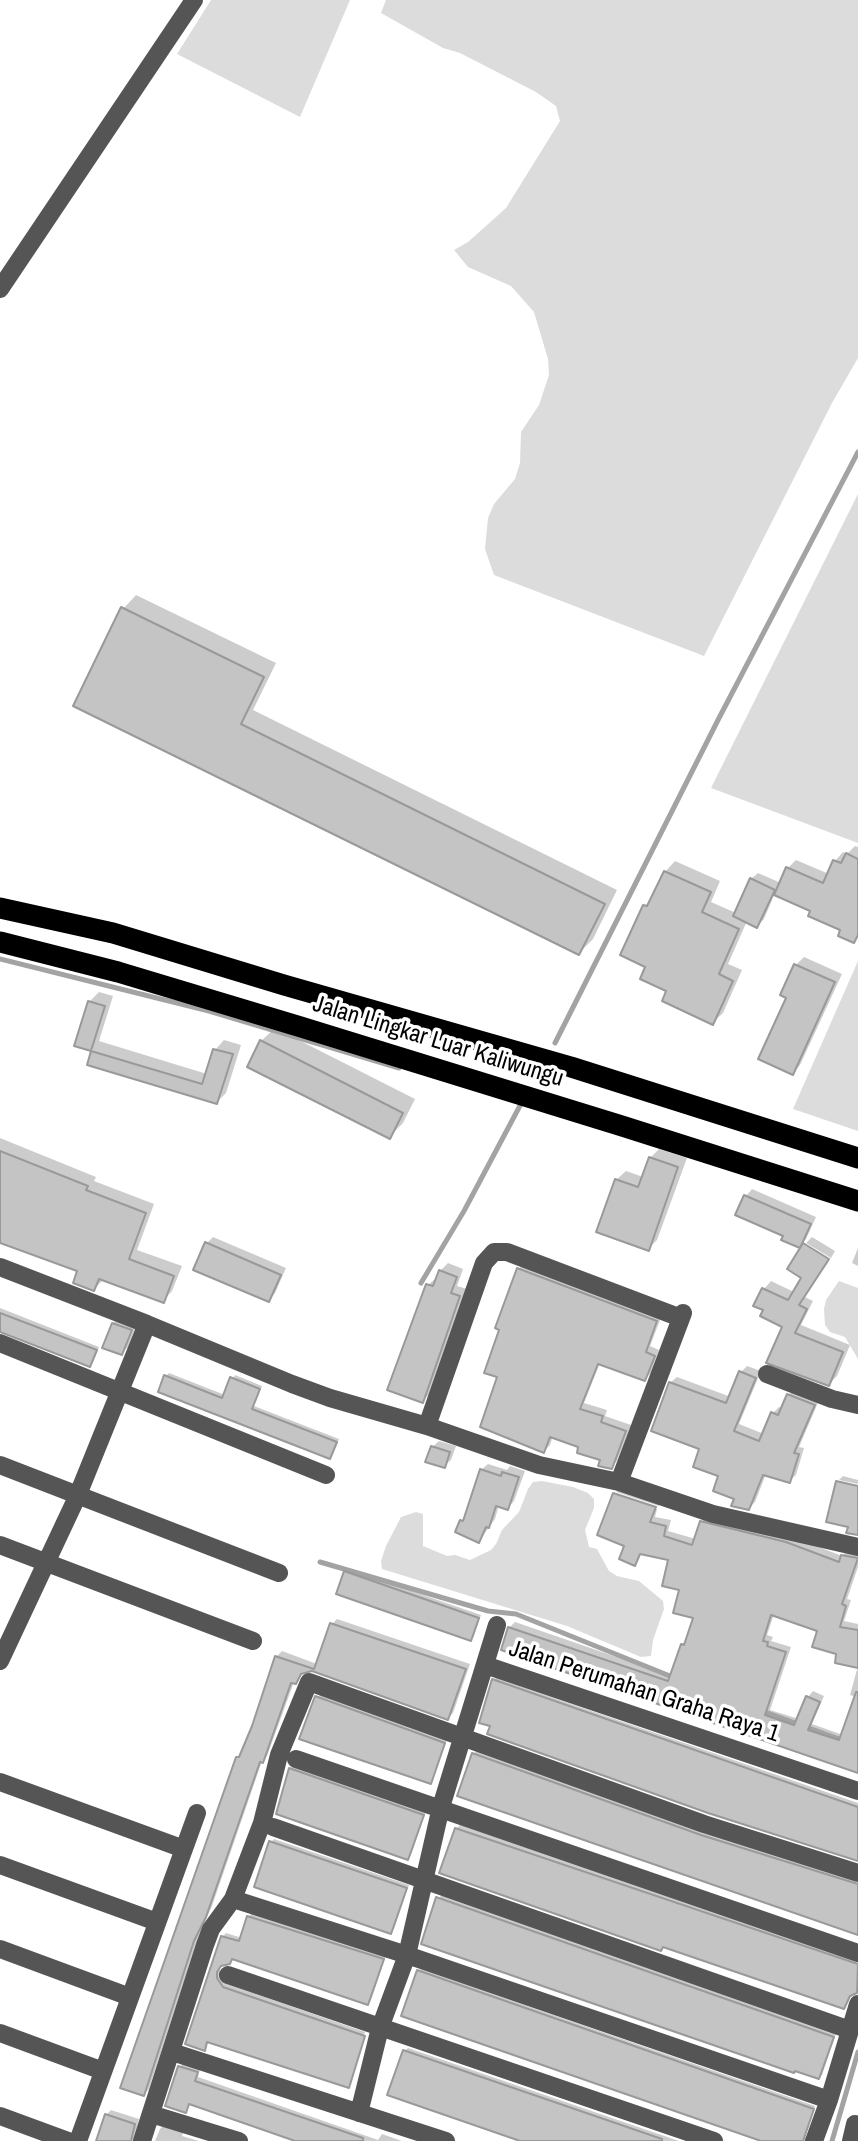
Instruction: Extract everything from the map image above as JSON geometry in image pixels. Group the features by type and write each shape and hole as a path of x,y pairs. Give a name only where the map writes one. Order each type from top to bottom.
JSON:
{"highway":[{"name":"Jalan Lingkar Luar Kaliwungu","path":"0,908 113,933 571,1068 858,1158"},
{"name":"Jalan Lingkar Luar Kaliwungu","path":"0,942 118,972 630,1128 858,1201"}],"street":[{"path":"0,289 194,0"},
{"path":"427,1426 484,1263 494,1252 507,1252 682,1315 619,1482"},
{"path":"0,1267 148,1324 292,1384 427,1426 539,1465 619,1482 713,1514 858,1546"},
{"path":"0,1661 77,1497 148,1324"},
{"path":"0,1343 326,1475"},
{"path":"767,1374 832,1399 858,1405"},
{"path":"0,1465 279,1573"},
{"path":"0,1545 253,1641"},
{"path":"485,1665 498,1625"},
{"name":"Jalan Perumahan Graha Raya 1","path":"359,2113 380,2028 407,1955 441,1807 485,1665 858,1791"},
{"path":"142,2141 205,1945 211,1929 233,1899 262,1822 278,1755 309,1682 704,1824 858,1873"},
{"path":"296,1759 858,1953"},
{"path":"0,1782 184,1849"},
{"path":"78,2141 197,1813"},
{"path":"273,1827 850,2030"},
{"path":"0,1865 157,1922"},
{"path":"233,1899 407,1955 829,2100"},
{"path":"0,1950 130,1997"},
{"path":"228,1975 714,2141"},
{"path":"814,2141 858,2004"},
{"path":"0,2033 103,2071"},
{"path":"172,2052 446,2141"},
{"path":"151,2114 240,2141"},
{"path":"0,2116 68,2141"}],"shaded area":[{"path":"211,0 350,0 300,117 177,54"},
{"path":"386,0 858,0 858,358 832,403 704,656 494,575 485,549 488,518 494,504 515,479 520,463 521,432 539,405 549,375 548,359 534,312 511,286 468,267 454,250 468,242 506,208 560,121 556,106 536,92 460,53 443,48 381,13"},
{"path":"858,494 858,843 711,788"},
{"path":"858,961 858,1131 793,1109"},
{"path":"839,1281 858,1288 858,1359 845,1337 830,1332 825,1325 826,1300"},
{"path":"542,1481 588,1493 594,1499 594,1508 585,1530 589,1547 597,1549 609,1571 617,1576 639,1581 663,1601 664,1609 653,1640 651,1656 641,1657 567,1626 382,1569 381,1561 386,1546 401,1517 416,1512 423,1514 423,1546 447,1556 455,1555 470,1560 491,1550 502,1530 519,1512 533,1482"}],"building":[{"path":"121,607 264,677 241,724 605,904 579,955 73,706"},
{"path":"846,853 858,859 858,935 854,943 838,936 840,930 808,916 810,911 774,895 786,867 823,883 833,860 841,863"},
{"path":"664,871 711,892 702,912 739,929 719,974 733,981 713,1025 662,1001 666,991 640,979 645,967 620,955 643,905 647,906"},
{"path":"750,878 775,890 757,928 733,916"},
{"path":"794,964 835,982 793,1075 758,1059 786,998 780,995"},
{"path":"88,1001 105,1006 91,1051 74,1046"},
{"path":"260,1040 403,1113 390,1139 247,1067"},
{"path":"213,1049 233,1054 217,1104 87,1065 91,1051 202,1084"},
{"path":"0,1151 88,1186 86,1190 146,1213 129,1259 174,1276 164,1303 99,1279 94,1291 73,1283 77,1271 0,1243"},
{"path":"649,1157 678,1167 649,1251 596,1232 615,1179 638,1187"},
{"path":"744,1195 811,1224 800,1248 781,1240 783,1236 735,1215"},
{"path":"205,1242 281,1275 269,1302 193,1270"},
{"path":"803,1243 829,1259 799,1305 807,1309 795,1333 843,1352 829,1386 766,1363 782,1327 760,1316 763,1310 753,1306 762,1288 788,1300 801,1278 787,1269"},
{"path":"517,1268 657,1321 646,1352 655,1356 645,1381 598,1364 580,1409 603,1416 601,1422 626,1431 612,1469 598,1466 600,1460 577,1453 578,1447 550,1437 544,1453 480,1427 497,1377 484,1373 499,1330 495,1328"},
{"path":"439,1270 457,1277 451,1293 460,1296 423,1403 387,1390 426,1284 433,1286"},
{"path":"0,1313 97,1350 90,1367 0,1332"},
{"path":"112,1323 132,1330 122,1355 102,1348"},
{"path":"739,1371 756,1378 734,1431 759,1441 771,1412 778,1415 787,1394 815,1405 794,1453 799,1454 790,1483 763,1475 749,1510 731,1506 734,1499 713,1491 718,1476 693,1467 699,1449 651,1431 669,1382 726,1403"},
{"path":"164,1375 222,1398 230,1377 260,1389 252,1409 337,1442 330,1459 158,1392"},
{"path":"431,1446 450,1452 445,1468 425,1462"},
{"path":"480,1469 501,1476 502,1472 519,1477 508,1510 496,1506 489,1528 486,1527 479,1543 455,1532 460,1520 463,1521"},
{"path":"836,1481 858,1486 858,1535 846,1533 848,1527 826,1522"},
{"path":"613,1493 656,1507 650,1522 666,1526 664,1536 692,1545 700,1521 786,1542 839,1562 841,1555 858,1558 842,1604 846,1606 840,1627 858,1630 858,1668 835,1663 836,1654 812,1647 817,1631 771,1615 763,1641 768,1642 767,1646 786,1652 765,1715 794,1725 806,1696 820,1702 808,1730 839,1740 858,1692 858,1773 501,1650 508,1627 668,1681 693,1618 673,1613 679,1590 662,1586 668,1560 640,1554 635,1566 619,1559 624,1546 597,1535"},
{"path":"344,1571 479,1618 471,1641 336,1594"},
{"path":"330,1623 466,1669 448,1720 312,1671 301,1674 296,1684 291,1683 263,1763 260,1762 206,1917 194,1941 144,2096 120,2088 236,1757 239,1757 252,1726 275,1656 314,1669"},
{"path":"492,1679 858,1807 858,1861 708,1813 487,1734 490,1726 479,1723"},
{"path":"315,1696 445,1743 431,1784 299,1739"},
{"path":"472,1753 701,1835 858,1884 858,1935 457,1796"},
{"path":"289,1768 424,1815 408,1860 276,1814"},
{"path":"455,1828 858,1964 857,1993 850,1996 844,2009 663,1947 661,1951 439,1873"},
{"path":"269,1841 407,1888 391,1934 254,1887"},
{"path":"436,1897 834,2037 819,2079 795,2071 794,2073 421,1944"},
{"path":"247,1916 384,1959 368,2005 232,1959 230,1964 221,1966 217,1972 217,1978 223,1987 365,2036 349,2088 207,2042 205,2051 185,2044 221,1936 239,1941"},
{"path":"417,1970 814,2109 803,2141 761,2141 401,2016"},
{"path":"403,2050 662,2141 520,2141 387,2095"},
{"path":"178,2066 198,2072 195,2081 363,2138 363,2141 295,2141 189,2104 186,2113 165,2106"},
{"path":"105,2114 135,2124 131,2141 96,2141"}],"waterway":[{"path":"555,1043 718,720 858,452"},
{"path":"0,959 209,1011 399,1068"},
{"path":"421,1283 464,1211 523,1100"},
{"path":"320,1562 488,1611 516,1614 675,1678"},
{"path":"762,1711 858,1746"},
{"path":"832,2141 858,2052"}]}
